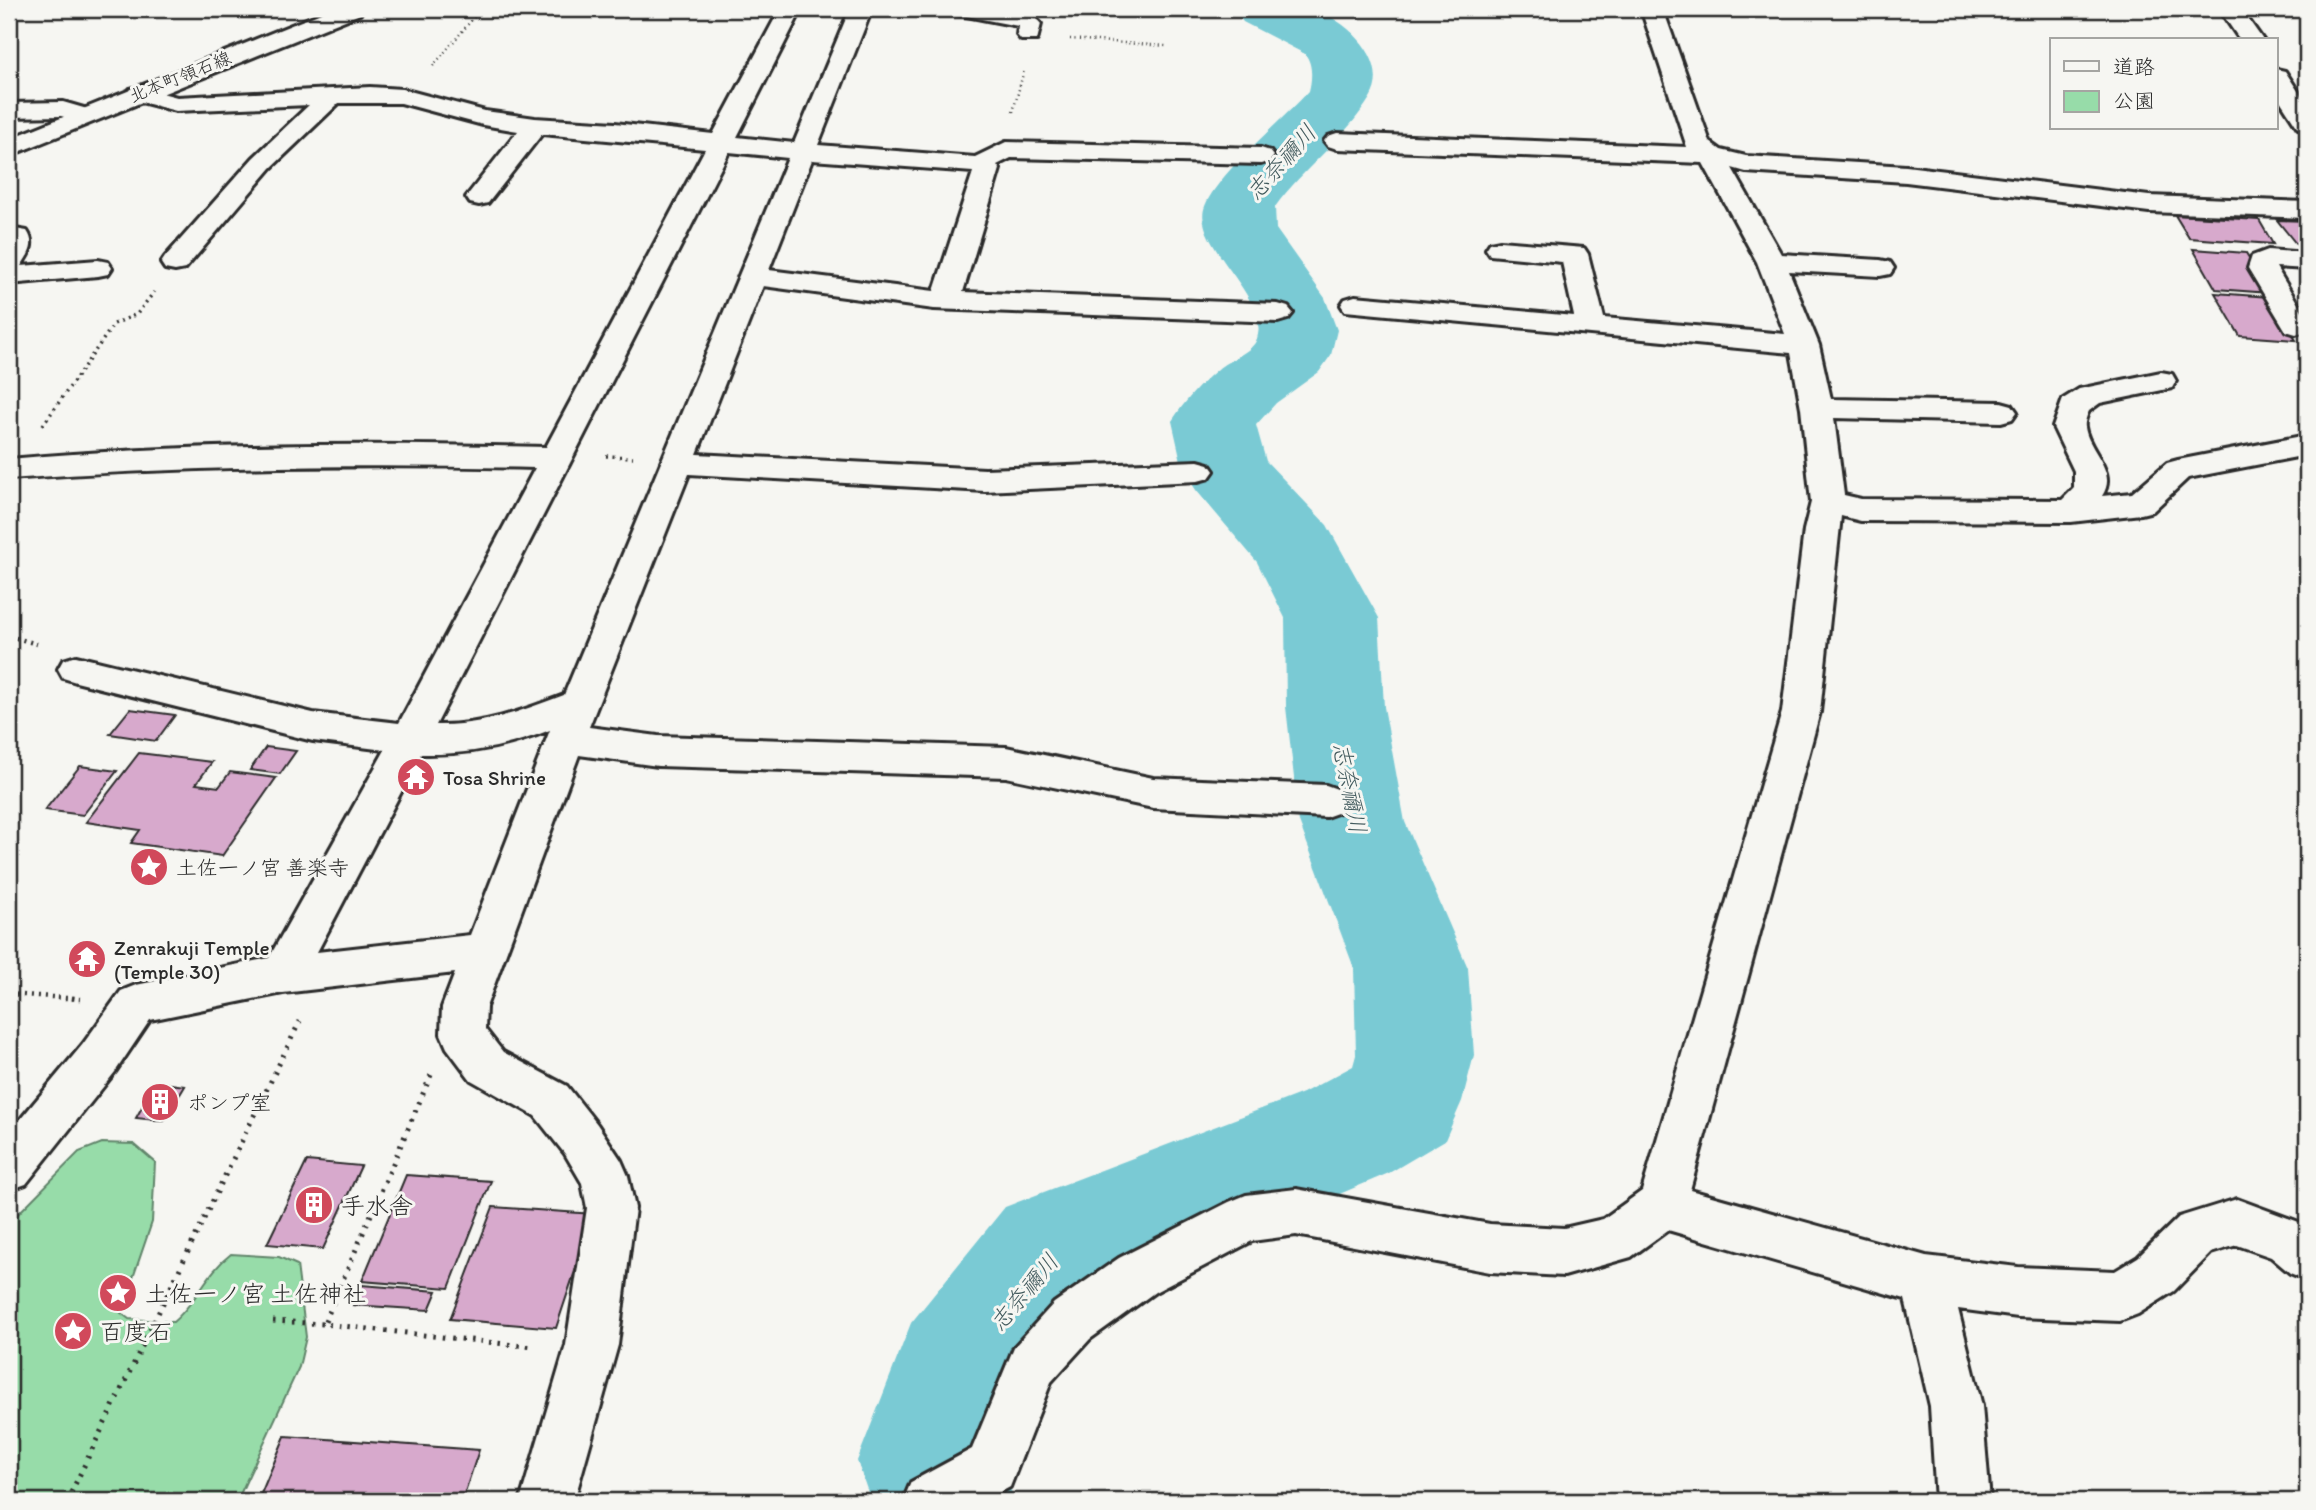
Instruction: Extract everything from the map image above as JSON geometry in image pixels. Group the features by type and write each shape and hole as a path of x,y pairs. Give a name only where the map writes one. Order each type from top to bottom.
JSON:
{"street":[{"name":"北本町領石線","path":"9,148 352,9"},
{"path":"283,974 410,739 791,9"},
{"path":"547,1501 589,1353 611,1208 604,1176 582,1139 551,1101 487,1066 463,1034 464,1007 573,722 861,9"},
{"path":"964,9 1026,21 1030,24 1029,35"},
{"path":"930,1501 991,1468 1032,1365 1072,1321 1137,1275 1246,1218 1296,1212 1490,1248 1564,1252 1614,1240 1662,1205 1801,712 1821,530 1828,502 1817,408 1804,345 1771,262 1712,156 1698,145 1652,9"},
{"path":"2230,9 2251,38"},
{"path":"2278,79 2307,123"},
{"path":"139,94 176,104 332,96 402,96 471,115 535,126 615,131 802,152 979,165 986,169 946,300"},
{"path":"176,263 262,163 332,96"},
{"path":"9,110 64,109 85,116"},
{"path":"479,197 535,126"},
{"path":"1337,141 1712,156 1746,164 1906,174 2149,204 2307,210"},
{"path":"979,165 1006,150 1261,156"},
{"path":"9,236 17,237 18,247 9,263"},
{"path":"1500,249 1574,254 1591,326"},
{"path":"2295,325 2262,268 2262,262 2268,258 2307,261"},
{"path":"1771,262 1880,268"},
{"path":"9,276 98,268"},
{"path":"753,276 946,300 1279,313"},
{"path":"1355,305 1804,345"},
{"path":"2071,511 2090,490 2090,471 2069,427 2074,406 2090,396 2161,381"},
{"path":"1817,408 2001,412"},
{"path":"1828,502 1861,510 2071,511 2141,503 2178,470 2307,445"},
{"path":"11,468 158,460 391,455 556,458"},
{"path":"680,459 691,464 985,480 1198,471"},
{"path":"76,669 313,727 410,739 455,740 573,722 658,751 1006,762 1153,793 1326,801"},
{"path":"9,1168 99,1058 136,1004 283,974 486,951"},
{"path":"1662,1205 1926,1280 2018,1292 2120,1296 2156,1274 2196,1234 2237,1222 2286,1239 2307,1256"},
{"path":"1926,1280 1956,1406 1964,1501"}],"path":[{"path":"402,96 409,93 441,58 481,9"},
{"path":"1006,150 1010,120 1023,81 1029,35 1166,46"},
{"path":"11,468 114,324 137,314 176,263"},
{"path":"9,994 136,1004"},
{"path":"324,1324 431,1073 463,1034"},
{"path":"273,1321 324,1324 589,1353"}],"green space":[{"path":"102,1143 134,1144 155,1162 152,1222 121,1313 129,1319 173,1322 231,1254 279,1257 297,1265 306,1337 299,1367 237,1501 9,1501 9,1223 79,1152"}],"building":[{"path":"2175,215 2259,220 2273,244 2189,238"},
{"path":"2277,220 2307,221 2307,250 2301,250"},
{"path":"2193,249 2246,253 2271,293 2216,289"},
{"path":"2215,293 2270,297 2296,340 2240,336"},
{"path":"130,709 175,715 156,741 110,734"},
{"path":"266,747 296,751 280,774 250,770"},
{"path":"139,753 212,762 196,784 219,787 230,772 276,778 222,856 131,843 140,830 86,822"},
{"path":"80,766 117,771 83,815 45,810"},
{"name":"ポンプ室","path":"156,1082 185,1086 164,1121 136,1118"},
{"name":"手水舎","path":"307,1161 361,1166 323,1249 267,1244"},
{"path":"406,1175 491,1181 449,1288 362,1281"},
{"path":"493,1207 594,1214 556,1328 450,1319"},
{"path":"361,1285 437,1291 429,1310 353,1305"},
{"path":"285,1436 479,1450 462,1501 258,1501"}],"waterway":[{"name":"志奈禰川","path":"943,1501 928,1461 959,1371 1051,1252 1346,1133 1402,1101 1415,1055 1411,968 1352,822 1335,707 1332,618 1295,547 1226,470 1213,421 1247,386 1291,355 1298,330 1287,298 1240,229 1240,207 1256,185 1340,95 1344,80 1340,56 1327,41 1264,9"}],"place":[{"name":"Tosa Shrine","path":"416,777"},
{"name":"土佐一ノ宮 善楽寺","path":"149,867"},
{"name":"Zenrakuji Temple (Temple 30)","path":"87,959"},
{"name":"ポンプ室","path":"160,1102"},
{"name":"手水舎","path":"314,1205"},
{"name":"土佐一ノ宮 土佐神社","path":"118,1293"},
{"name":"百度石","path":"73,1331"}]}
